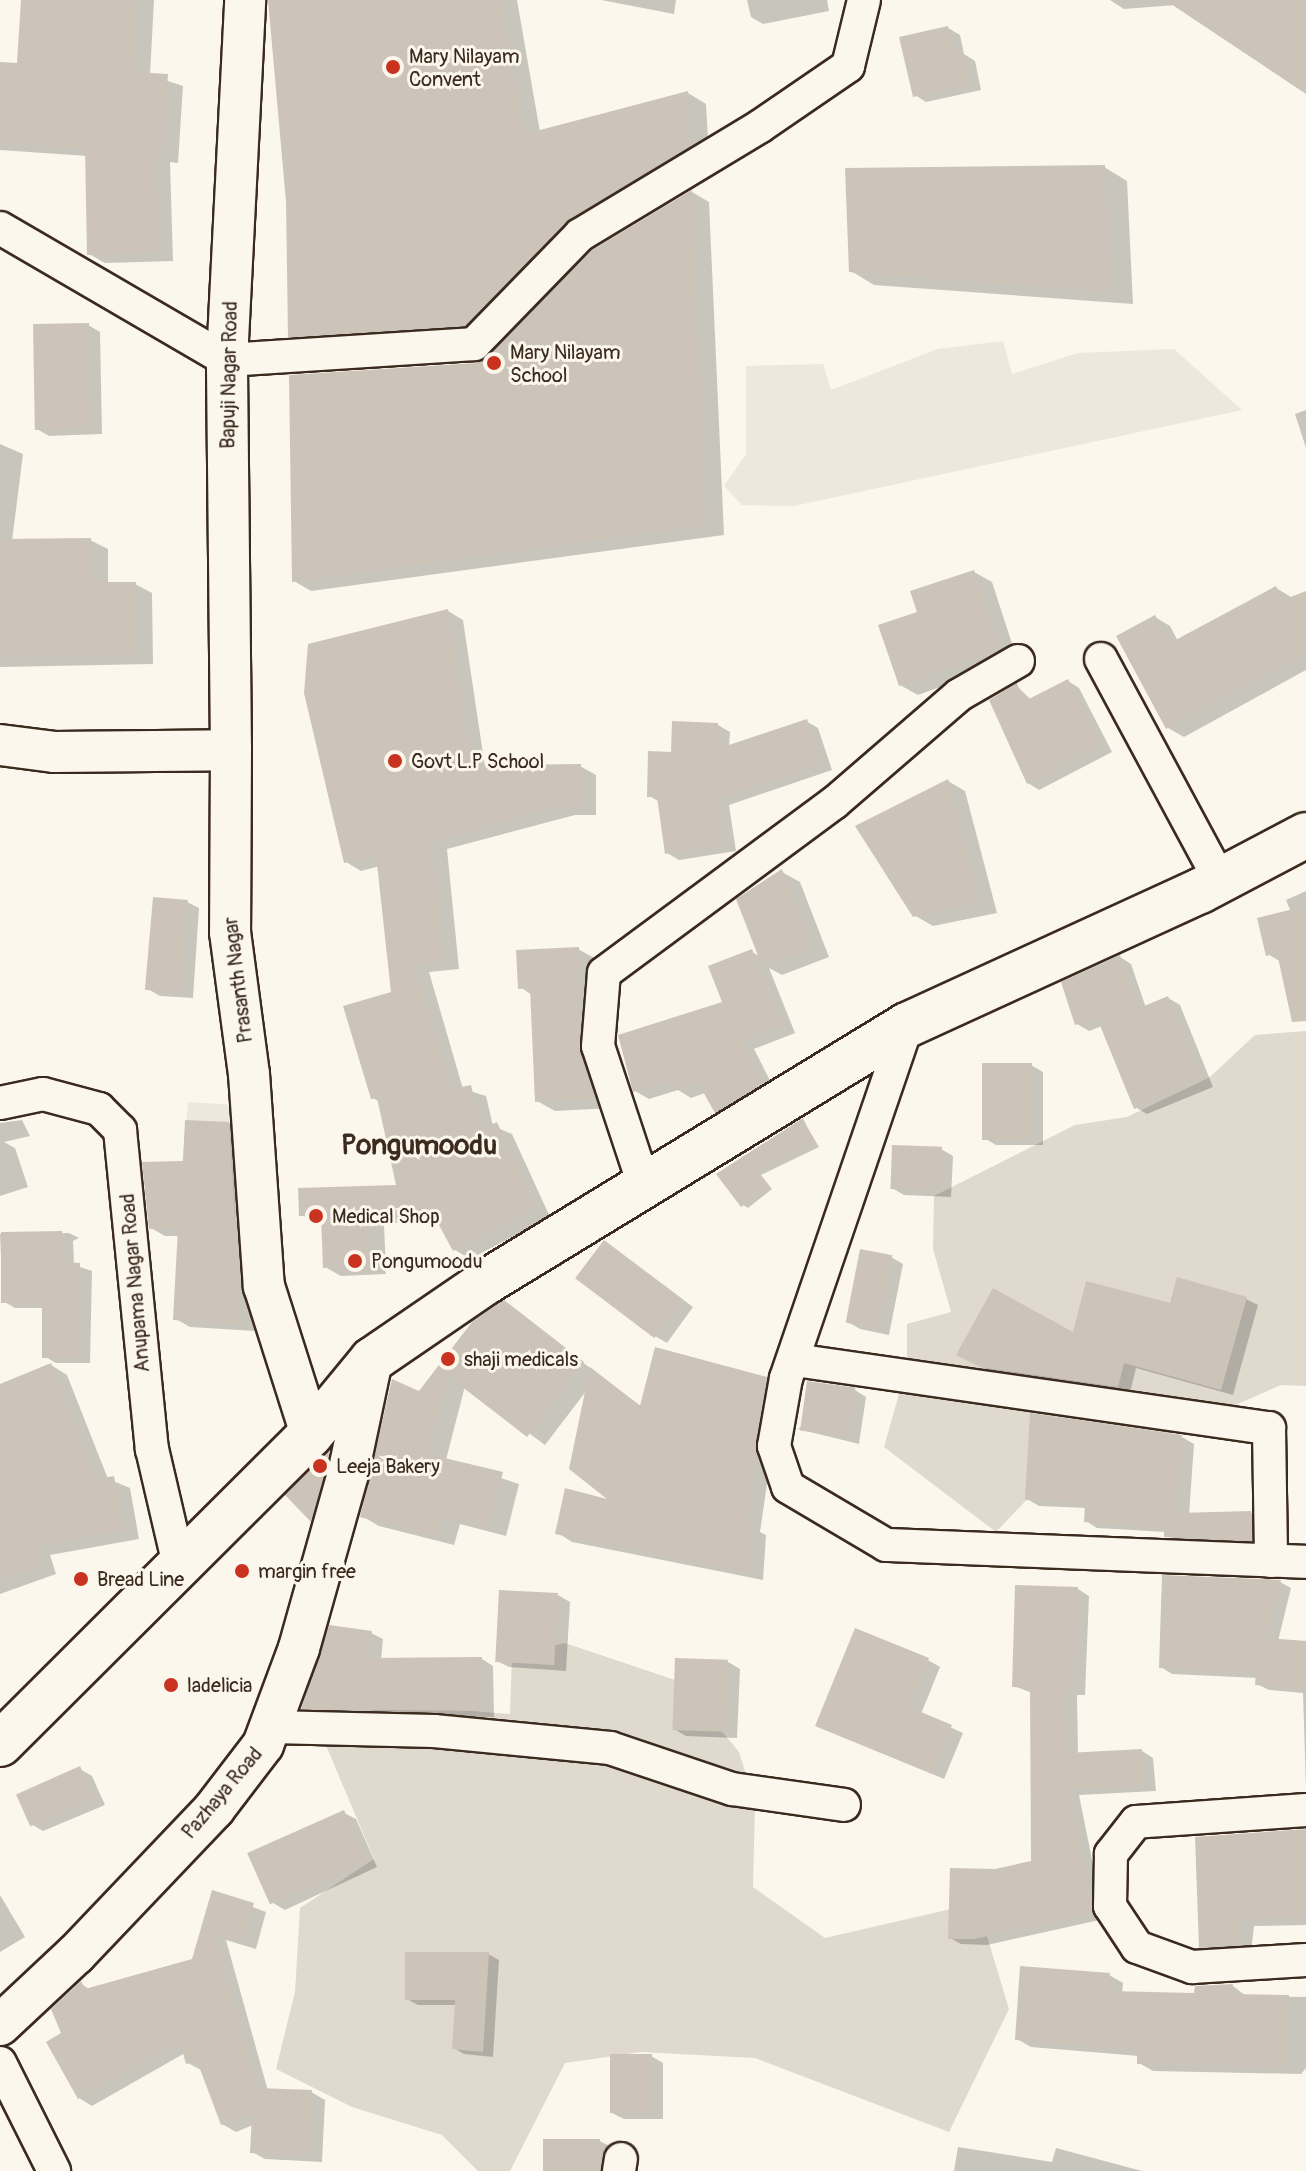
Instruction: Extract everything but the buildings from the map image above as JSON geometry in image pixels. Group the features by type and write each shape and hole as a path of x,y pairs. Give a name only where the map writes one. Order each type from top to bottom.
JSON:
{"main road":[{"path":"1,1742 311,1434 372,1360 486,1282 907,1025 1220,880 1306,835"}],"street":[{"name":"Bapuji Nagar Road","path":"231,750 227,360 245,0"},
{"path":"0,228 227,360 474,344 580,235 848,66 864,0"},
{"path":"1101,659 1220,880"},
{"path":"644,1185 598,1046 604,973 834,803 959,695 1018,661"},
{"path":"0,745 54,752 231,750"},
{"name":"Prasanth Nagar","path":"231,750 230,932 249,1074 264,1286 311,1434"},
{"path":"907,1025 795,1360 786,1378 774,1446 788,1487 886,1545 1306,1562"},
{"name":"Anupama Nagar Road","path":"0,1103 43,1094 99,1109 120,1130 152,1449 179,1565"},
{"name":"Pazhaya Road","path":"0,2025 76,1954 214,1809 272,1727 344,1487 372,1360"},
{"path":"795,1360 1269,1428 1271,1561"},
{"path":"272,1727 434,1731 610,1748 732,1789 844,1805"},
{"path":"1306,1810 1136,1822 1111,1854 1110,1906 1137,1947 1192,1967 1306,1960"},
{"path":"0,2063 54,2171"}],"shaded area":[{"path":"1003,341 1012,374 1078,353 1174,349 1242,410 794,506 742,505 724,486 746,454 746,366 823,364 831,390 938,349"},
{"path":"1306,1031 1306,1386 1281,1385 1033,1493 996,1532 884,1447 907,1366 907,1324 951,1312 933,1249 934,1196 1075,1125 1127,1117 1210,1077 1255,1035"},
{"path":"188,1102 235,1105 235,1233 176,1228"},
{"path":"565,1643 681,1682 739,1752 755,1803 753,1887 825,1938 977,1903 1009,2009 949,2132 755,2058 641,2052 565,2063 510,2171 478,2171 442,2135 352,2107 276,2069 295,1992 300,1908 374,1859 322,1736 384,1704 510,1714 512,1656"}],"place":[{"name":"Mary Nilayam Convent","path":"393,67"},
{"name":"Mary Nilayam School","path":"494,363"},
{"name":"Govt L.P School","path":"395,761"},
{"name":"Medical Shop","path":"316,1216"},
{"name":"Pongumoodu","path":"355,1261"},
{"name":"shaji medicals","path":"448,1359"},
{"name":"Leeja Bakery","path":"320,1466"},
{"name":"margin free","path":"242,1571"},
{"name":"Bread Line","path":"81,1579"},
{"name":"ladelicia","path":"171,1685"}],"district":[{"name":"Pongumoodu","path":"419,1146"}]}
